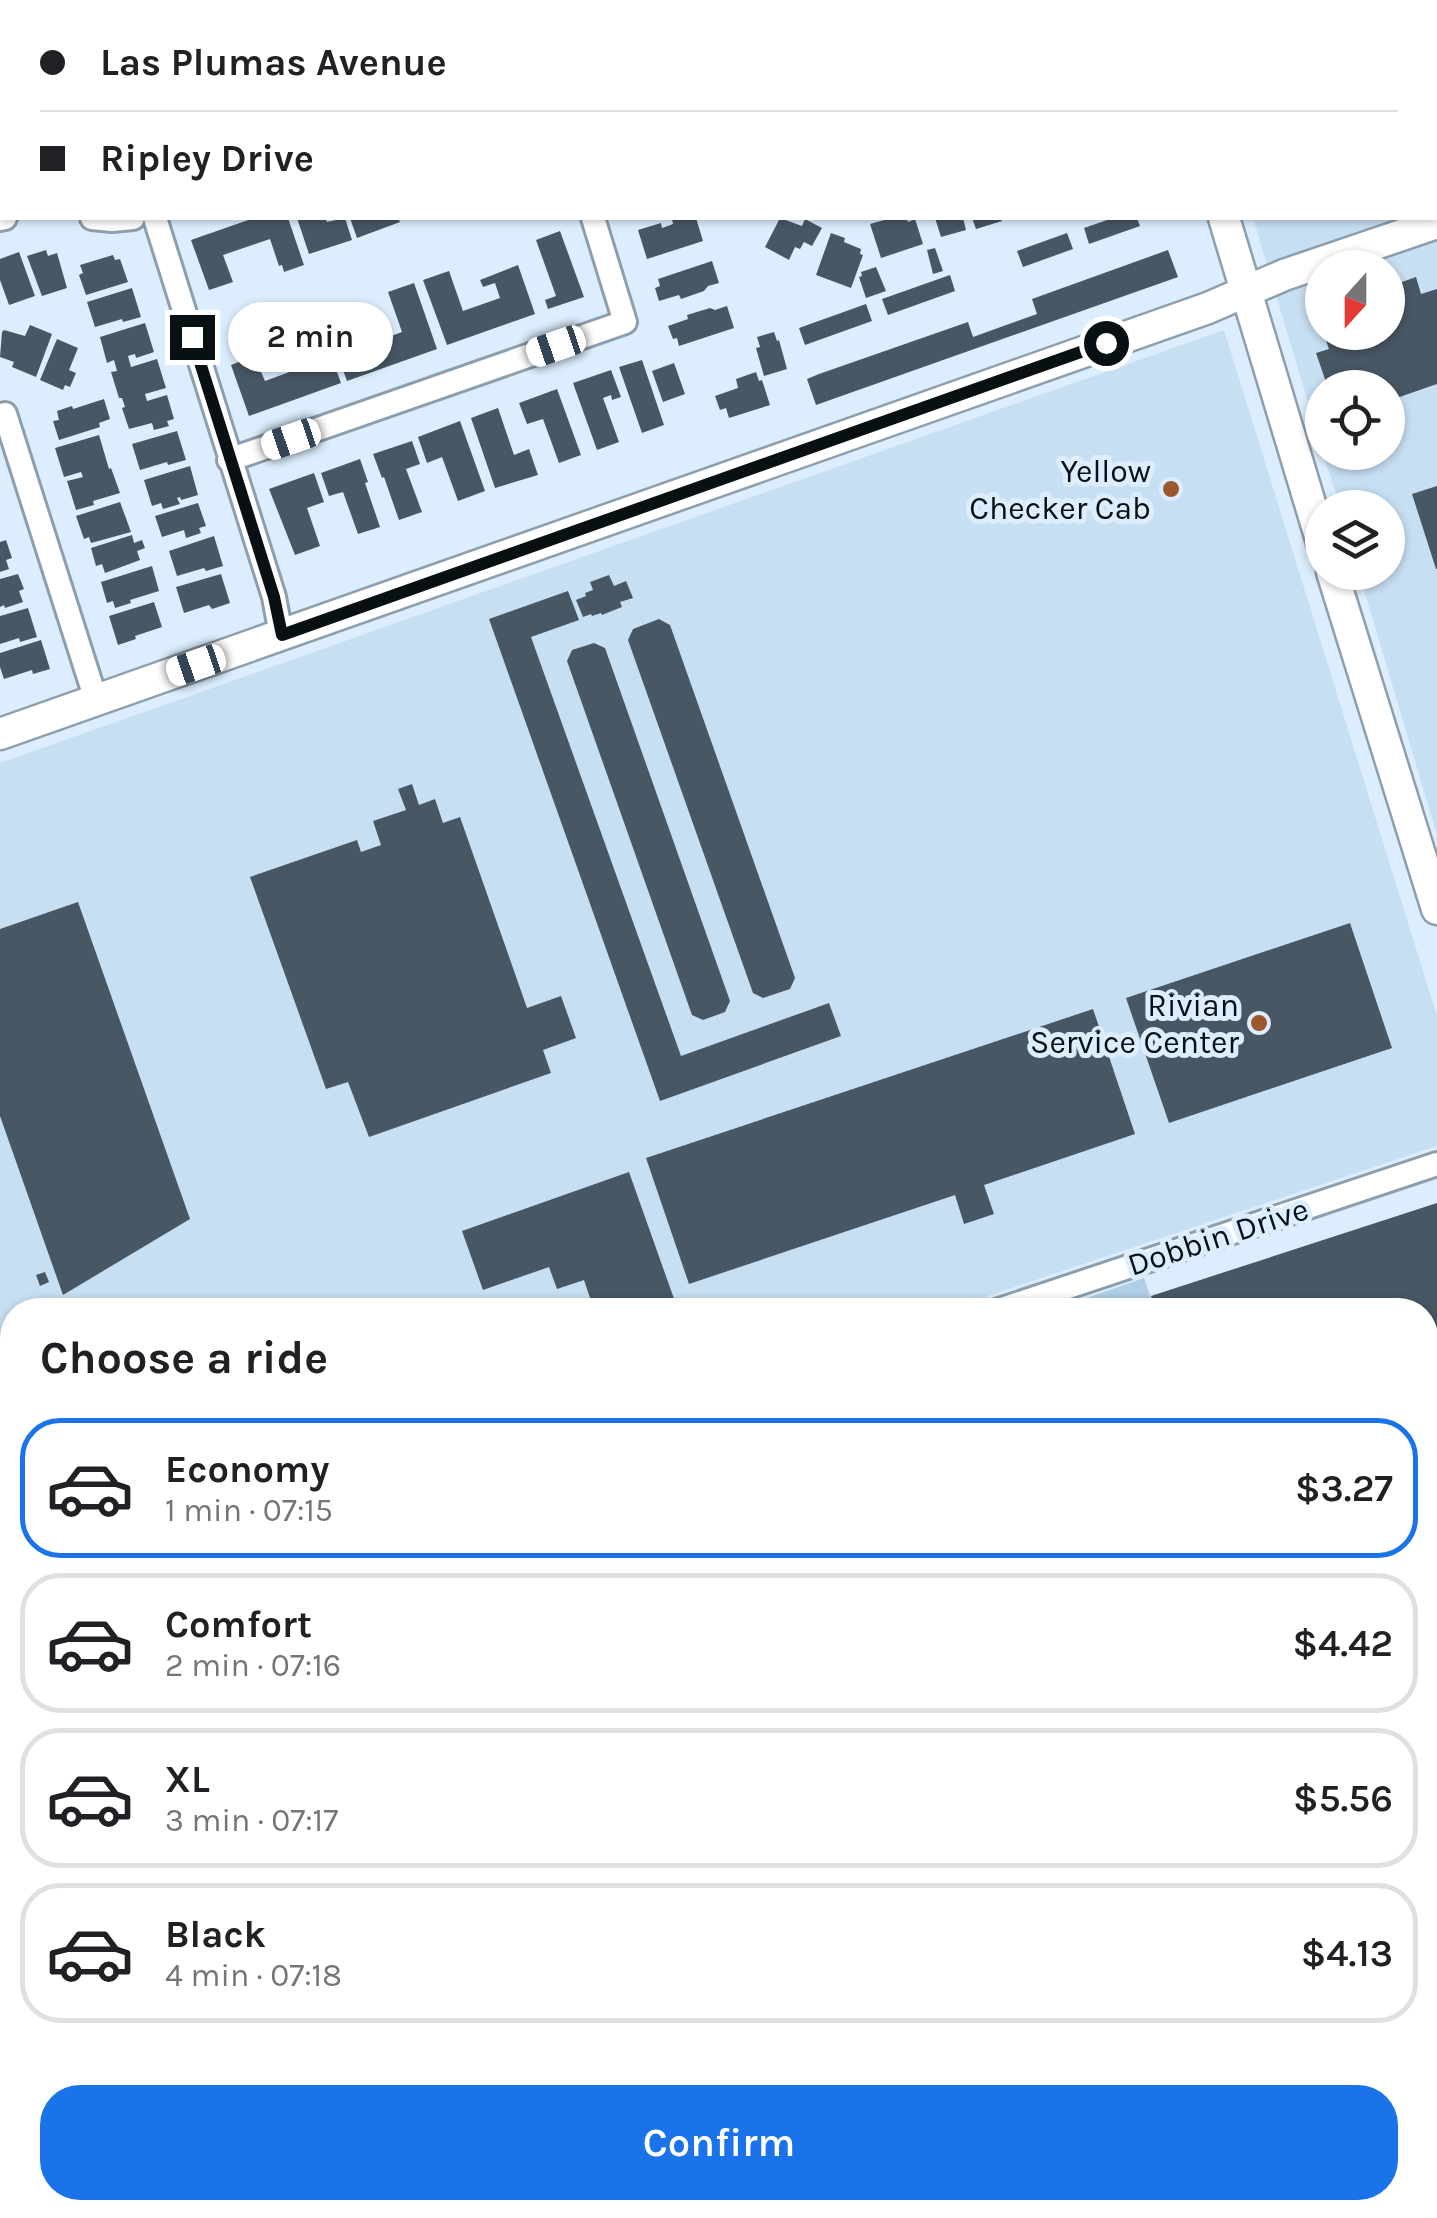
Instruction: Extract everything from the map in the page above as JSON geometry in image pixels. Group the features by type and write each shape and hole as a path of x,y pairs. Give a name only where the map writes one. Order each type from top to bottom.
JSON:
{"street":[{"path":"155,220 274,597 282,635"},
{"path":"229,460 624,322 594,220"},
{"path":"1225,220 1306,490"},
{"path":"0,734 1208,308 1284,275 1437,224"},
{"path":"5,414 96,700"},
{"path":"1338,590 1437,909"},
{"name":"Dobbin Drive","path":"1036,1298 1437,1164"}],"shaded area":[{"path":"1254,220 1437,220 1437,835 1364,590 1405,590 1405,490 1335,490 1328,470 1405,470 1405,370 1305,370 1305,392"},
{"path":"1224,330 1437,1016 1437,1146 982,1298 0,1298 0,763"},
{"path":"1144,1278 1151,1298 1086,1298"}],"building":[{"path":"248,220 289,220 304,265 284,272 270,239 223,255 233,282 209,290 191,240"},
{"path":"298,220 346,220 352,240 309,254"},
{"path":"351,220 400,222 357,238"},
{"path":"672,220 697,220 703,241 647,259 638,230 661,223 662,228 673,224"},
{"path":"779,220 802,226 807,220 822,228 812,246 804,242 800,249 795,247 789,260 765,247"},
{"path":"915,220 923,244 881,258 870,224"},
{"path":"936,220 964,220 966,230 941,237"},
{"path":"973,220 1002,221 976,229"},
{"path":"1107,220 1138,220 1140,226 1089,244 1084,228"},
{"path":"560,231 584,297 548,309 545,300 556,296 536,240"},
{"path":"831,233 861,249 863,255 851,288 816,275"},
{"path":"1067,233 1073,249 1023,267 1017,251"},
{"path":"935,248 943,271 933,274 927,250"},
{"path":"46,250 48,256 57,253 67,288 42,296 27,256"},
{"path":"1168,250 1178,277 816,405 807,379 968,322 973,337 1037,314 1032,299"},
{"path":"19,252 35,296 9,305 0,280 0,259"},
{"path":"113,255 115,260 120,259 128,282 86,295 80,265"},
{"path":"712,261 719,283 681,299 679,295 659,301 655,288 660,286 658,279"},
{"path":"518,265 535,314 447,345 423,280 449,271 463,311 500,298 495,283 483,287 480,280"},
{"path":"876,267 886,291 866,298 859,277 861,272"},
{"path":"950,275 955,291 888,315 882,299"},
{"path":"1416,277 1421,294 1437,289 1437,384 1405,395 1405,370 1322,370 1316,353 1326,350 1405,350 1405,281"},
{"path":"414,283 437,349 347,381 329,331 369,320 371,327 358,331 365,346 402,332 388,292"},
{"path":"132,288 141,317 95,327 87,302"},
{"path":"866,304 872,321 805,345 799,328"},
{"path":"727,306 734,328 679,346 677,338 673,339 668,326 688,319 687,315"},
{"path":"145,323 154,352 136,358 135,354 128,356 131,367 157,359 166,388 145,394 147,401 167,395 174,419 167,421 169,426 154,430 152,423 129,429 111,372 117,371 114,360 107,363 100,337"},
{"path":"30,325 52,334 36,377 0,357 2,332 25,336"},
{"path":"320,325 341,383 249,416 231,365 254,356 265,381 306,366 301,332"},
{"path":"774,332 787,369 764,376 757,337"},
{"path":"57,339 78,348 69,370 76,373 70,387 65,385 63,390 40,380"},
{"path":"642,360 664,425 642,433 619,367"},
{"path":"674,363 685,394 663,402 652,371"},
{"path":"611,370 621,397 603,398 619,442 597,450 573,383"},
{"path":"756,372 770,405 729,418 726,408 720,410 715,396 738,388 736,379"},
{"path":"557,389 581,455 559,463 543,419 527,424 519,403"},
{"path":"104,399 110,419 99,423 100,427 59,440 53,421 59,420 57,411"},
{"path":"498,408 514,455 529,449 538,475 495,488 471,418"},
{"path":"460,421 485,491 458,501 442,457 427,463 418,437"},
{"path":"177,431 186,460 140,470 132,444"},
{"path":"99,435 120,493 76,510 67,481 83,477 81,472 64,477 55,448"},
{"path":"412,441 420,464 406,469 422,512 399,520 373,454"},
{"path":"360,459 380,527 358,534 343,492 329,496 321,473"},
{"path":"190,466 198,495 177,498 180,504 163,509 161,503 152,506 144,480"},
{"path":"314,473 324,502 307,508 320,546 295,555 269,489"},
{"path":"1437,486 1437,569 1436,569 1412,494"},
{"path":"120,502 131,532 91,543 89,537 84,539 76,516"},
{"path":"198,503 206,526 199,528 201,533 186,538 184,530 162,537 155,516"},
{"path":"132,535 134,543 142,540 145,548 137,551 140,560 105,573 102,564 96,566 91,548"},
{"path":"214,536 223,566 177,576 169,551"},
{"path":"6,540 12,558 6,560 9,569 0,572 0,542"},
{"path":"152,566 159,591 115,608 113,601 107,603 101,582"},
{"path":"18,574 24,589 19,591 23,602 0,607 0,579"},
{"path":"221,574 230,603 184,613 176,587"},
{"path":"609,575 614,586 626,581 633,598 602,615 583,617 576,600 593,590 590,582"},
{"path":"568,591 579,620 531,637 681,1056 829,1003 841,1036 660,1101 489,619"},
{"path":"154,602 162,627 118,645 109,616"},
{"path":"28,608 37,637 0,644 0,616"},
{"path":"659,619 670,625 795,978 790,989 763,998 753,993 628,640 633,629"},
{"path":"41,640 50,669 4,679 0,653"},
{"path":"594,643 605,648 730,1001 725,1012 703,1020 692,1015 567,661 572,650"},
{"path":"412,784 419,805 435,799 443,823 460,817 527,1008 561,996 576,1038 543,1050 551,1073 369,1137 348,1082 326,1089 250,877 357,840 361,852 381,845 373,821 406,810 398,789"},
{"path":"78,902 190,1219 63,1295 0,1116 0,929"},
{"name":"Rivian Service Center","path":"1350,923 1392,1048 1169,1123 1126,998"},
{"path":"1093,1009 1135,1134 984,1185 994,1214 964,1224 955,1195 689,1284 646,1158"},
{"path":"629,1172 674,1298 590,1298 584,1280 557,1289 549,1267 483,1290 462,1231"},
{"path":"1437,1203 1437,1298 1151,1296"},
{"path":"45,1272 49,1282 40,1286 36,1275"}],"place":[{"name":"Yellow Checker Cab","path":"1171,489"},
{"name":"Rivian Service Center","path":"1259,1023"}],"route":[{"path":"192,337 274,597 282,635 1106,343"}]}
